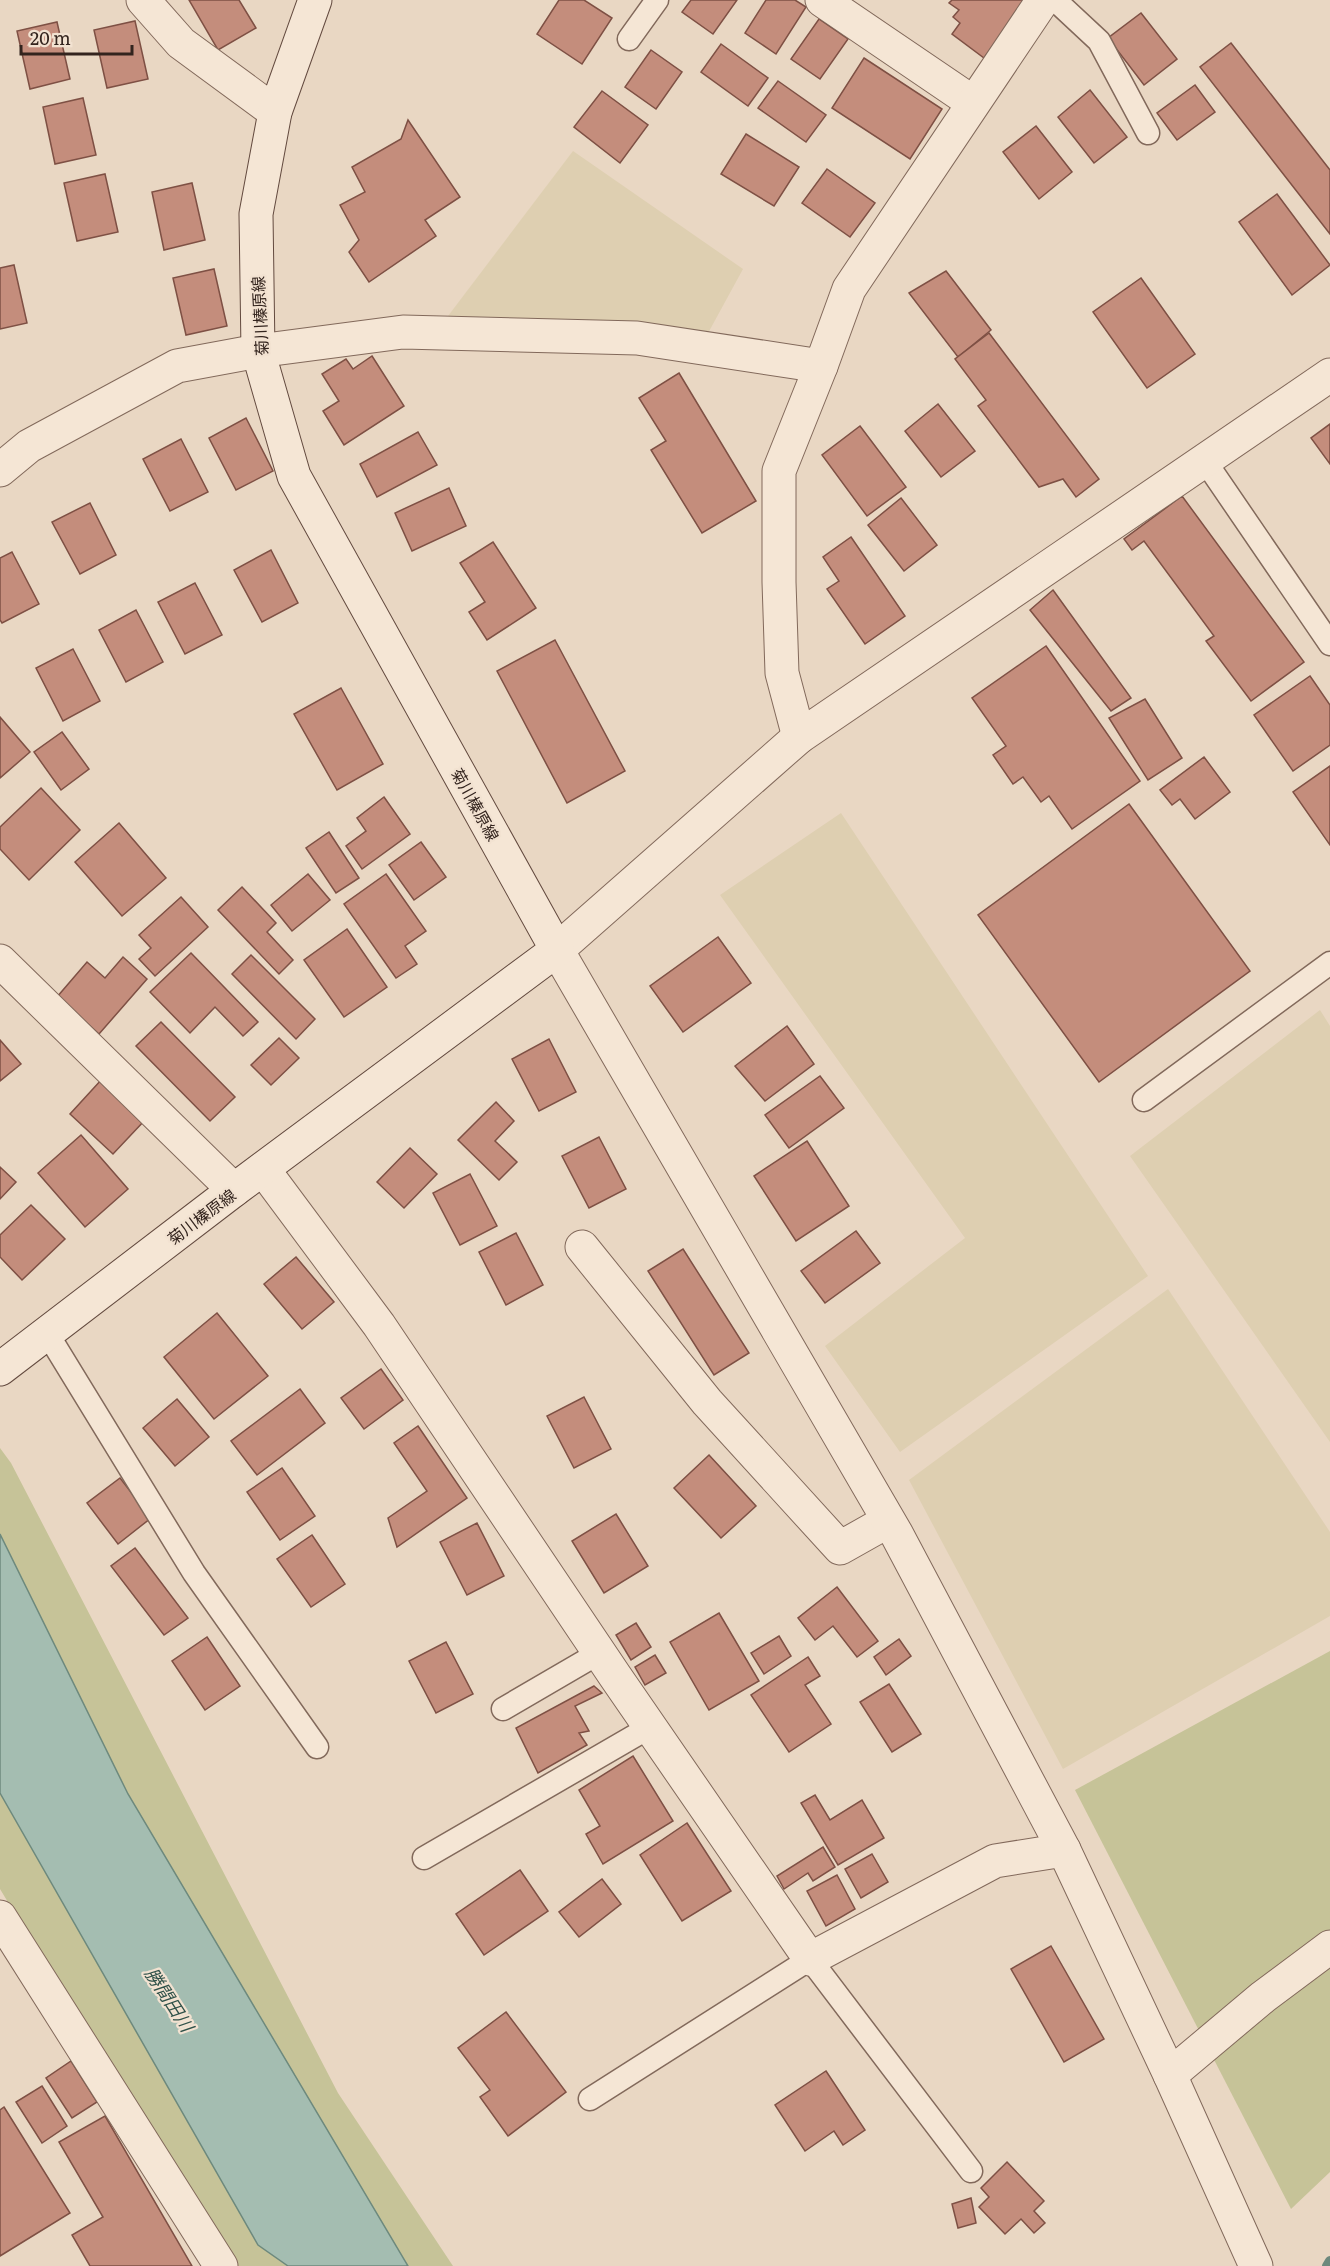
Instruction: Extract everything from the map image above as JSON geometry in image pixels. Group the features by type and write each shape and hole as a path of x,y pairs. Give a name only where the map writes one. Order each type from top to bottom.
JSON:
{"street":[{"path":"142,0 181,43 275,112"},
{"name":"菊川榛原線","path":"0,1370 234,1190 557,950 294,476 258,351 256,214 275,112 315,0"},
{"path":"822,0 972,102"},
{"path":"799,737 782,673 779,471 849,288 972,102 1043,0"},
{"path":"0,470 29,446 177,366 258,351 403,333 637,338 821,366"},
{"path":"1256,2266 1170,2074 1064,1850 888,1521 557,950 799,737 1330,375"},
{"path":"0,961 234,1190"},
{"path":"263,1169 379,1325 650,1727 810,1959 995,1861 1064,1850"},
{"path":"582,1246 707,1402 840,1548 888,1521"},
{"path":"0,1917 222,2266"},
{"path":"1170,2074 1263,1997 1330,1947"}],"lane":[{"path":"629,39 657,0"},
{"path":"1055,0 1099,41 1148,133"},
{"path":"1204,460 1330,644"},
{"path":"1144,1100 1330,963"},
{"path":"47,1334 194,1573 317,1747"},
{"path":"503,1709 600,1653"},
{"path":"424,1858 650,1727"},
{"path":"590,2099 810,1959 971,2171"}],"shaded area":[{"path":"573,151 743,269 707,335 445,320"},
{"path":"841,813 1148,1276 900,1452 825,1346 965,1238 720,895"},
{"path":"1320,1010 1330,1026 1330,1442 1130,1156"},
{"path":"1168,1289 1330,1532 1330,1616 1063,1769 909,1480"},
{"path":"0,1448 11,1463 338,2093 453,2266 228,2266 0,1889"},
{"path":"1330,1651 1330,2172 1291,2209 1075,1790"}],"water":[{"name":"勝間田川","path":"0,1534 128,1794 408,2266 288,2266 258,2245 0,1793"}],"building":[{"path":"189,0 239,0 256,28 218,50"},
{"path":"559,0 584,0 612,18 582,64 537,34"},
{"path":"691,0 737,0 713,34 682,12"},
{"path":"766,0 795,0 806,7 776,54 745,33"},
{"path":"952,0 1027,0 984,58 952,34 960,23 953,17 959,10 949,3"},
{"path":"1141,13 1177,59 1144,85 1108,38"},
{"path":"819,19 848,39 820,79 791,59"},
{"path":"135,21 148,79 107,88 94,30"},
{"path":"57,22 70,79 30,89 17,31"},
{"path":"1231,43 1330,170 1330,234 1200,67"},
{"path":"721,44 768,78 748,106 701,72"},
{"path":"651,50 682,72 656,109 625,87"},
{"path":"864,58 942,109 910,159 832,108"},
{"path":"778,81 826,115 806,142 758,108"},
{"path":"1195,85 1215,112 1177,140 1157,113"},
{"path":"1090,90 1127,137 1094,163 1058,117"},
{"path":"602,91 648,125 620,163 574,127"},
{"path":"83,98 96,155 55,164 43,107"},
{"path":"408,120 460,197 425,220 436,236 369,282 349,252 359,240 340,205 365,192 352,167 401,139"},
{"path":"1036,126 1072,172 1039,199 1003,152"},
{"path":"746,134 799,167 774,206 721,174"},
{"path":"827,169 875,203 850,237 802,203"},
{"path":"105,174 118,232 77,241 64,183"},
{"path":"192,183 205,240 164,250 152,192"},
{"path":"1277,194 1330,265 1292,295 1239,222"},
{"path":"14,265 27,323 0,329 0,268"},
{"path":"214,269 227,326 186,335 173,278"},
{"path":"946,271 991,330 958,357 909,293"},
{"path":"1141,278 1195,354 1147,388 1093,312"},
{"path":"989,333 1099,479 1076,497 1063,479 1039,487 978,406 986,400 955,359"},
{"path":"372,356 404,406 344,445 323,411 339,401 322,374 346,359 353,369"},
{"path":"679,373 756,501 702,533 651,450 666,441 639,398"},
{"path":"938,404 975,451 941,477 905,431"},
{"path":"246,418 273,471 236,490 209,438"},
{"path":"1330,424 1330,464 1311,438"},
{"path":"860,426 906,487 867,516 822,455"},
{"path":"418,432 437,465 377,497 360,464"},
{"path":"181,439 208,492 170,511 143,459"},
{"path":"449,488 466,526 412,551 395,513"},
{"path":"1182,496 1304,662 1251,701 1206,641 1214,636 1144,541 1132,550 1124,539"},
{"path":"901,498 937,545 904,571 868,525"},
{"path":"90,503 116,555 80,574 52,522"},
{"path":"851,537 905,616 865,644 827,589 839,581 823,557"},
{"path":"493,542 536,608 487,640 469,612 485,602 460,563"},
{"path":"271,550 298,603 262,622 234,570"},
{"path":"12,552 39,604 2,623 0,620 0,558"},
{"path":"195,583 222,635 185,654 158,602"},
{"path":"1053,590 1131,698 1111,711 1030,610"},
{"path":"136,610 163,662 126,682 99,630"},
{"path":"555,640 625,771 567,803 497,671"},
{"path":"1046,646 1140,781 1072,829 1049,796 1041,802 1023,777 1013,784 993,755 1006,746 972,698"},
{"path":"73,649 100,701 63,721 36,668"},
{"path":"1310,676 1330,705 1330,745 1293,771 1254,715"},
{"path":"341,688 383,764 337,790 294,714"},
{"path":"1145,699 1182,758 1148,780 1109,718"},
{"path":"0,717 30,752 0,778"},
{"path":"62,732 89,769 61,790 34,752"},
{"path":"1204,757 1230,792 1195,819 1180,799 1172,805 1160,790"},
{"path":"1330,766 1330,845 1293,792"},
{"path":"41,788 80,830 29,880 0,849 0,827"},
{"path":"384,797 410,834 362,869 346,846 366,831 357,818"},
{"path":"1129,804 1250,971 1099,1082 978,915"},
{"path":"119,823 166,878 122,916 75,862"},
{"path":"329,832 359,878 336,893 306,848"},
{"path":"421,842 446,877 414,900 389,865"},
{"path":"308,874 330,900 292,931 271,905"},
{"path":"386,874 426,931 405,946 417,964 396,978 344,904"},
{"path":"242,887 276,923 267,932 293,960 279,974 218,910"},
{"path":"181,897 208,927 155,976 139,959 151,948 139,935"},
{"path":"347,929 387,987 344,1017 304,960"},
{"path":"718,937 751,983 683,1032 650,986"},
{"path":"191,953 258,1022 243,1036 215,1007 190,1033 150,992"},
{"path":"251,955 315,1019 296,1039 232,974"},
{"path":"123,957 147,979 99,1034 57,997 87,962 105,978"},
{"path":"161,1022 235,1097 210,1121 136,1046"},
{"path":"787,1026 814,1064 765,1101 735,1066"},
{"path":"279,1038 299,1058 271,1085 251,1065"},
{"path":"549,1039 576,1092 539,1111 512,1059"},
{"path":"0,1040 21,1064 0,1081"},
{"path":"820,1076 844,1108 789,1148 765,1115"},
{"path":"102,1079 145,1120 113,1154 70,1114"},
{"path":"496,1102 514,1121 495,1141 517,1162 499,1180 458,1140"},
{"path":"81,1135 128,1189 85,1227 38,1173"},
{"path":"599,1137 626,1189 589,1208 562,1156"},
{"path":"807,1141 849,1206 796,1241 754,1176"},
{"path":"410,1148 437,1174 404,1208 377,1182"},
{"path":"0,1167 16,1182 0,1199"},
{"path":"470,1174 497,1226 460,1245 433,1193"},
{"path":"31,1205 65,1239 22,1280 0,1257 0,1235"},
{"path":"856,1231 880,1263 825,1303 801,1271"},
{"path":"516,1233 543,1285 506,1305 479,1252"},
{"path":"683,1249 749,1353 714,1375 648,1271"},
{"path":"296,1257 334,1302 302,1329 264,1284"},
{"path":"217,1313 268,1376 214,1419 164,1357"},
{"path":"381,1369 403,1400 364,1429 341,1398"},
{"path":"300,1389 325,1423 257,1475 231,1441"},
{"path":"584,1397 611,1449 574,1468 547,1416"},
{"path":"177,1399 209,1437 175,1466 143,1428"},
{"path":"418,1426 467,1498 397,1547 388,1518 427,1491 394,1443"},
{"path":"709,1455 756,1506 721,1538 674,1488"},
{"path":"282,1468 315,1516 280,1540 247,1492"},
{"path":"120,1478 151,1518 118,1544 87,1503"},
{"path":"616,1514 648,1566 604,1593 572,1541"},
{"path":"477,1523 504,1576 467,1595 440,1542"},
{"path":"312,1535 345,1584 311,1607 277,1559"},
{"path":"135,1548 188,1618 164,1635 111,1566"},
{"path":"837,1587 878,1641 857,1657 833,1626 815,1640 798,1618"},
{"path":"719,1613 759,1681 709,1710 670,1642"},
{"path":"636,1623 651,1647 631,1660 616,1635"},
{"path":"779,1636 791,1656 764,1674 751,1653"},
{"path":"207,1637 240,1686 205,1710 172,1661"},
{"path":"899,1639 911,1656 886,1675 874,1657"},
{"path":"446,1642 473,1694 436,1713 409,1661"},
{"path":"655,1655 666,1673 645,1685 635,1667"},
{"path":"808,1657 820,1676 805,1685 831,1724 789,1752 751,1695"},
{"path":"889,1684 921,1734 892,1752 860,1702"},
{"path":"594,1686 602,1693 575,1706 589,1731 579,1733 587,1745 538,1773 516,1728"},
{"path":"633,1756 673,1821 603,1864 586,1834 600,1826 579,1790"},
{"path":"815,1795 830,1820 862,1800 884,1838 838,1865 801,1803"},
{"path":"687,1823 731,1891 682,1921 640,1855"},
{"path":"823,1847 835,1867 813,1881 808,1873 784,1889 777,1876"},
{"path":"872,1854 888,1882 861,1898 845,1869"},
{"path":"520,1870 548,1911 484,1955 456,1914"},
{"path":"837,1875 855,1909 826,1926 807,1891"},
{"path":"602,1879 621,1904 579,1937 559,1912"},
{"path":"1051,1946 1104,2039 1064,2062 1011,1969"},
{"path":"506,2012 566,2092 508,2136 480,2097 490,2090 458,2048"},
{"path":"71,2061 97,2102 72,2118 46,2078"},
{"path":"826,2071 865,2130 843,2145 834,2131 805,2151 775,2105"},
{"path":"42,2086 67,2126 42,2143 16,2102"},
{"path":"4,2107 70,2213 0,2256 0,2110"},
{"path":"105,2116 192,2266 90,2266 72,2235 103,2217 59,2142"},
{"path":"1007,2162 1044,2201 1034,2211 1045,2223 1034,2233 1021,2219 1005,2234 979,2207 989,2197 981,2188"},
{"path":"971,2198 976,2223 958,2228 952,2204"}],"waterway":[{"path":"1327,2266 1330,2261"}]}
